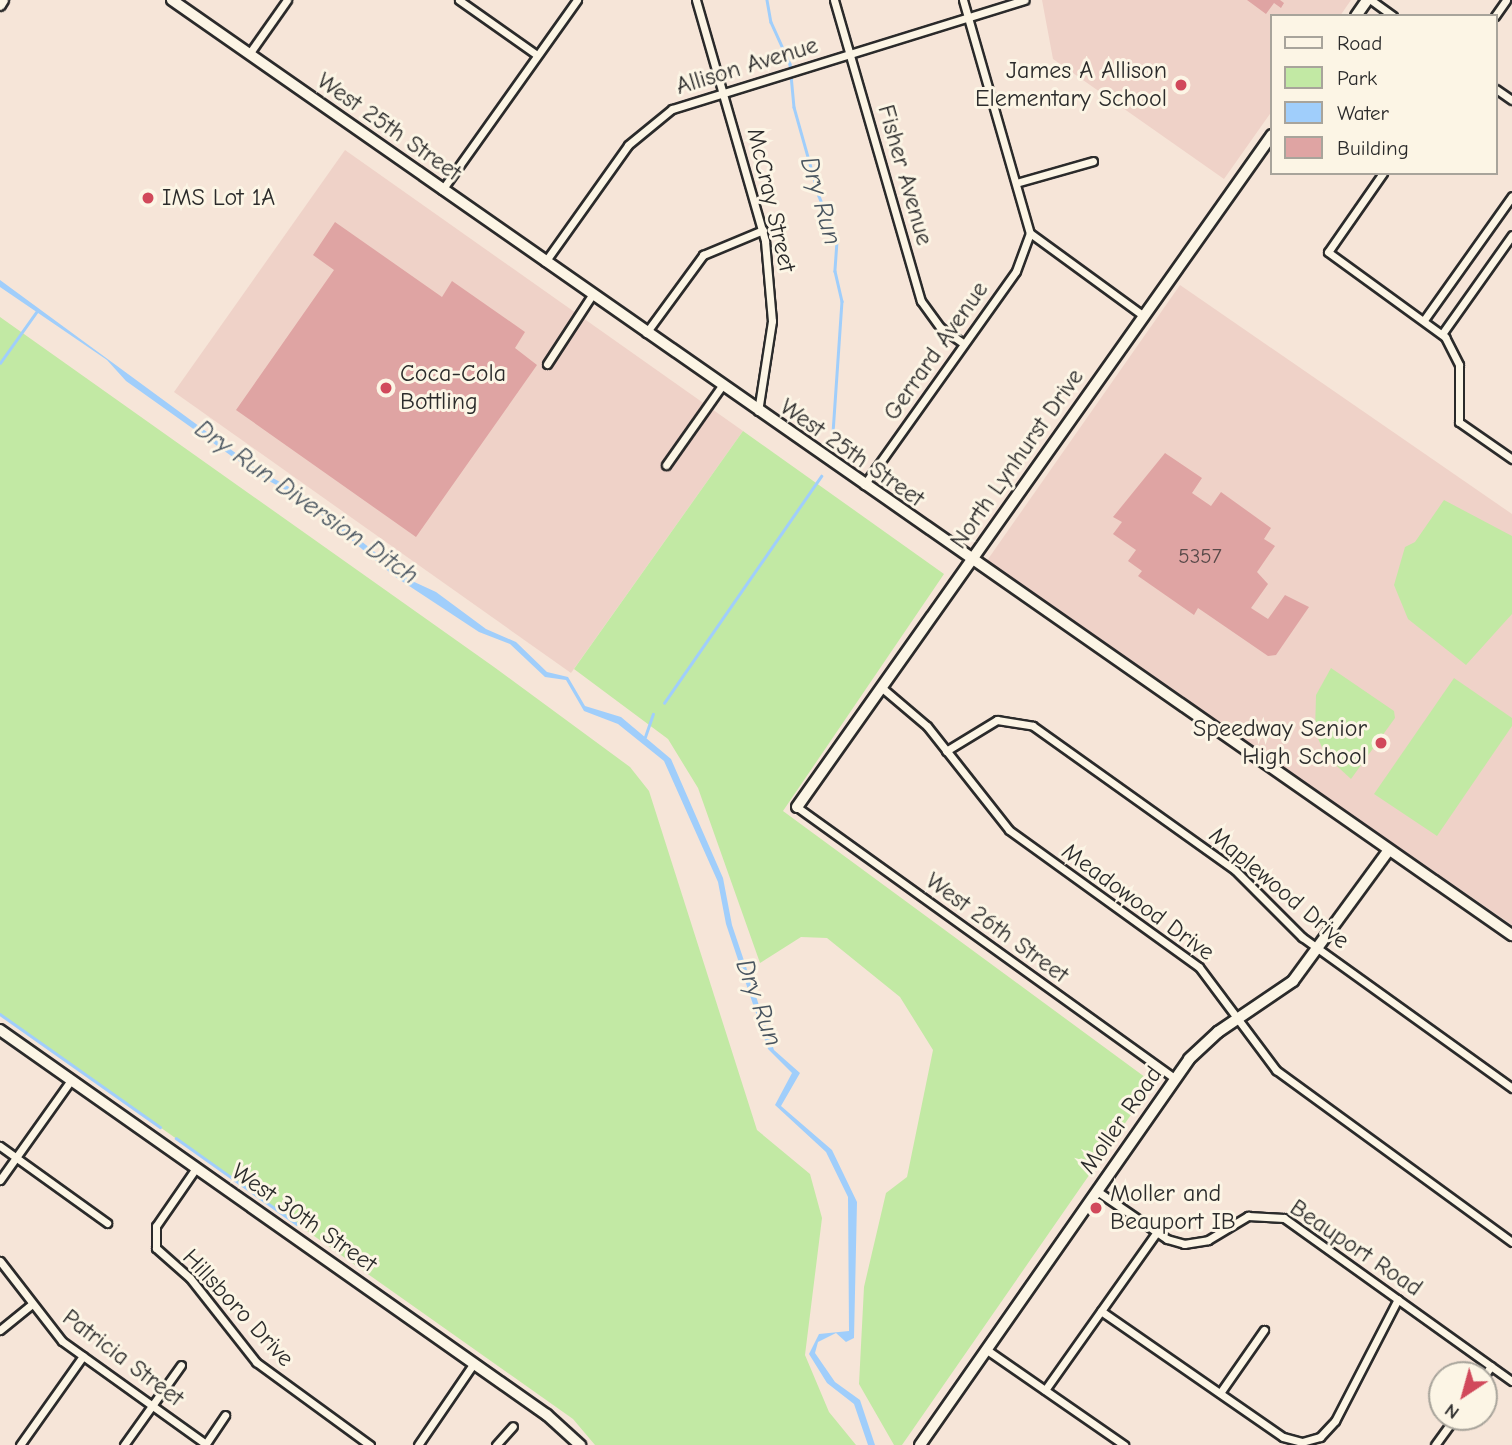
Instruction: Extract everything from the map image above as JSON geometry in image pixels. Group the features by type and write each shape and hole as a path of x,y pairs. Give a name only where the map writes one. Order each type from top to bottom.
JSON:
{"street":[{"path":"0,5 3,0"},
{"name":"West 25th Street","path":"172,0 970,561 1512,935"},
{"path":"249,54 287,0"},
{"path":"459,0 537,55"},
{"path":"442,190 577,0"},
{"name":"McCray Street","path":"695,0 763,230 772,321 758,412"},
{"name":"Fisher Avenue","path":"834,0 921,301 932,319 964,344"},
{"path":"963,0 1030,233 1144,316"},
{"name":"Allison Avenue","path":"545,262 635,137 672,109 724,91 969,20 1025,0"},
{"path":"1358,14 1369,0 1390,14"},
{"name":"North Lynhurst Drive","path":"797,807 1270,138"},
{"path":"1016,183 1093,161"},
{"path":"1383,175 1328,252 1442,334 1459,365 1459,422 1512,459"},
{"path":"1424,320 1512,195"},
{"path":"646,333 703,256 763,230"},
{"name":"Gerrard Avenue","path":"863,486 1018,268 1030,233"},
{"path":"1442,334 1512,235"},
{"path":"547,364 592,295"},
{"path":"666,465 721,387"},
{"name":"Meadowood Drive","path":"881,687 922,720 1009,830 1194,962 1239,1018 1262,1054 1287,1079 1512,1242"},
{"name":"Maplewood Drive","path":"946,751 997,720 1033,726 1238,873 1318,949 1512,1088"},
{"name":"West 26th Street","path":"797,807 1175,1079"},
{"name":"Moller Road","path":"922,1444 1175,1079 1207,1041 1284,988 1318,949 1389,850"},
{"name":"West 30th Street","path":"0,1030 474,1363 580,1445"},
{"path":"0,1180 71,1080"},
{"path":"0,1146 107,1223"},
{"name":"Hillsboro Drive","path":"196,1168 156,1226 156,1248 190,1278 256,1362 370,1445"},
{"name":"Beauport Road","path":"1097,1191 1156,1233 1177,1243 1198,1244 1244,1217 1273,1215 1484,1361"},
{"path":"1045,1390 1156,1233"},
{"name":"Patricia Street","path":"0,1261 31,1305 83,1356 205,1444"},
{"path":"1101,1311 1290,1441 1321,1436 1344,1406 1370,1343 1398,1299"},
{"path":"0,1330 31,1305"},
{"path":"1220,1393 1264,1330"},
{"path":"987,1350 1124,1445"},
{"path":"20,1445 83,1356"},
{"path":"418,1445 474,1363"},
{"path":"124,1445 181,1365"},
{"path":"205,1444 225,1415"},
{"path":"496,1445 513,1426"}],"shaded area":[{"name":"James A Allison Elementary School","path":"1042,0 1351,0 1341,14 1270,14 1270,114 1224,179 1053,59"},
{"path":"345,150 743,431 571,673 174,392"},
{"name":"Speedway Senior High School","path":"1180,285 1512,514 1512,925 986,562"}],"green space":[{"path":"0,317 494,667 630,767 649,791 757,1130 810,1174 822,1218 805,1355 829,1412 856,1445 595,1445 573,1419 0,1014"},
{"path":"743,431 944,574 783,811 1153,1083 902,1445 894,1445 859,1384 864,1287 886,1193 907,1177 933,1050 900,997 827,938 801,937 760,963 698,788 668,739 574,669"},
{"path":"1444,500 1512,536 1512,614 1466,665 1408,619 1394,585 1405,547 1415,542"},
{"path":"1331,668 1394,711 1395,718 1351,779 1326,756 1315,732 1316,695"},
{"path":"1454,678 1512,718 1512,726 1437,836 1374,794"}],"water":[{"name":"Dry Run","path":"0,280 260,471 302,494 410,580 436,592 486,629 516,642 547,672 568,677 585,706 621,717 671,759 723,878 732,925 774,1050 800,1073 781,1106 832,1150 857,1202 854,1338 846,1342 836,1333 818,1342 815,1353 835,1382 860,1400 875,1445 868,1445 854,1404 827,1383 809,1354 819,1334 849,1331 848,1197 826,1152 775,1105 792,1073 768,1049 726,924 718,882 664,761 618,724 584,711 566,680 545,677 510,644 479,632 394,576 304,500 258,475 126,381 107,360 0,287"}],"building":[{"path":"1247,0 1280,0 1284,3 1281,8 1274,3 1266,14"},
{"name":"Coca-Cola Bottling","path":"335,222 442,297 452,281 525,332 515,348 537,365 416,537 236,410 334,270 313,255"},
{"name":"Speedway Senior High School","path":"1165,453 1202,478 1192,493 1211,506 1221,492 1271,528 1264,539 1275,546 1257,572 1268,584 1251,608 1268,619 1285,595 1309,607 1276,655 1268,656 1198,608 1194,615 1138,576 1142,571 1128,561 1136,550 1113,534 1122,522 1113,517"}],"waterway":[{"name":"Dry Run","path":"767,0 771,22 790,64 794,107 819,196 837,241 835,271 842,301 832,448"},
{"path":"0,363 37,311"},
{"name":"Dry Run","path":"664,703 821,476"},
{"path":"645,737 653,714"},
{"path":"0,1014 160,1127"},
{"path":"176,1138 297,1224"}],"place":[{"name":"James A Allison Elementary School","path":"1181,85"},
{"name":"IMS Lot 1A","path":"148,198"},
{"name":"Coca-Cola Bottling","path":"386,388"},
{"name":"Speedway Senior High School","path":"1381,743"},
{"name":"Moller and Beauport IB","path":"1096,1208"}],"water label":[{"name":"Dry Run Diversion Ditch","path":"306,503"}]}
